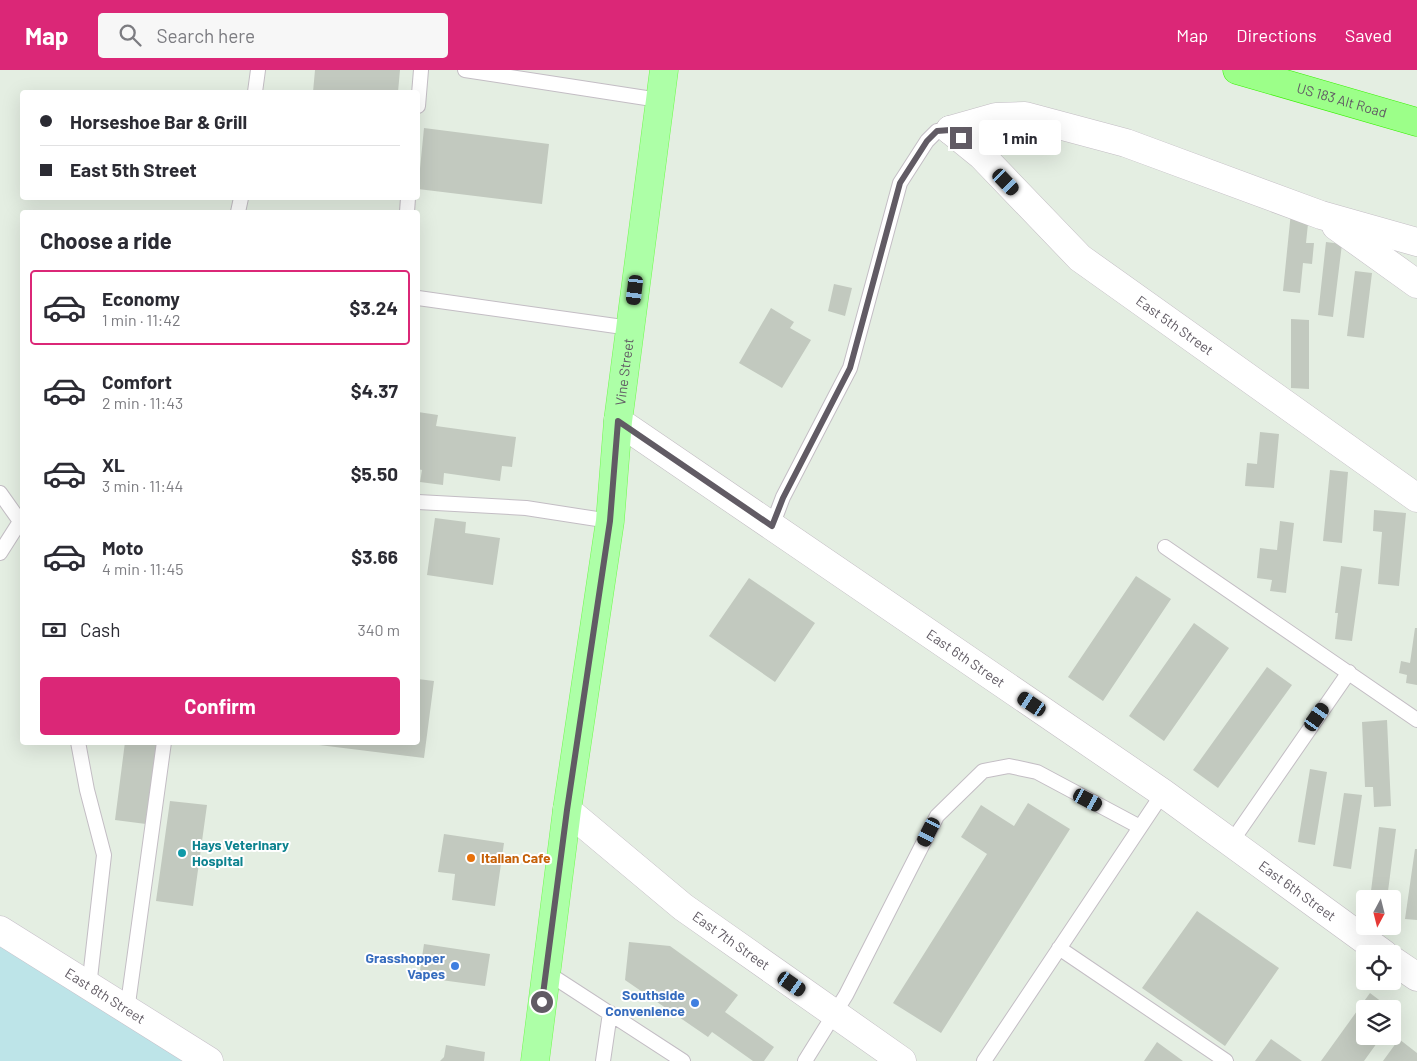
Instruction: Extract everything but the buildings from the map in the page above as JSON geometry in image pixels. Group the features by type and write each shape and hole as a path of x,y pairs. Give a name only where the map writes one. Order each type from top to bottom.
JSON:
{"highway":[{"name":"US 183 Alt Road","path":"1237,70 1417,122"}],"main road":[{"name":"Vine Street","path":"535,1061 567,810 610,521 618,421 664,70"}],"street":[{"path":"950,130 996,117 1025,116 1126,142 1321,215 1417,242"},
{"name":"East 5th Street","path":"950,130 982,156 1080,258 1417,498"},
{"path":"1321,215 1417,284"},
{"name":"East 6th Street","path":"618,421 1163,793 1230,844 1371,945"},
{"name":"East 7th Street","path":"567,810 683,907 902,1061"},
{"name":"East 8th Street","path":"0,930 209,1061"},
{"path":"1401,966 1417,977"}],"lane":[{"path":"255,90 258,70"},
{"path":"419,90 421,70"},
{"path":"465,70 660,100"},
{"path":"772,526 783,498 850,368 900,183 927,141 937,131 950,130"},
{"path":"420,298 630,328"},
{"path":"0,493 20,519"},
{"path":"420,502 526,508 610,521"},
{"path":"0,553 20,525"},
{"path":"1165,547 1417,720"},
{"path":"1230,844 1349,672"},
{"path":"79,745 87,790 104,855 89,987"},
{"path":"127,1011 164,745"},
{"path":"805,1061 821,1037 833,1013 846,995 937,816 983,771 1009,766 1036,772 1140,827"},
{"path":"984,1061 1163,793"},
{"path":"1060,948 1226,1061"},
{"path":"546,972 683,1061"},
{"path":"603,1061 610,1013"}],"shaded area":[{"path":"0,928 190,1061 0,1061"}],"place":[{"name":"Hays Veterinary Hospital","path":"182,853"},
{"name":"Italian Cafe","path":"471,858"},
{"name":"Grasshopper Vapes","path":"455,966"},
{"name":"Southside Convenience","path":"695,1003"}],"route":[{"path":"542,1002 567,810 610,521 618,421 772,526 783,498 850,368 900,183 927,141 937,131 950,130 961,138"}]}
